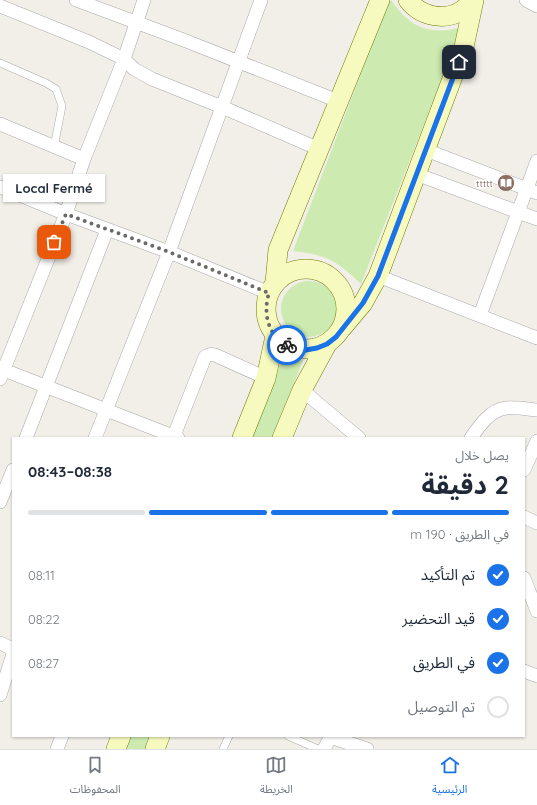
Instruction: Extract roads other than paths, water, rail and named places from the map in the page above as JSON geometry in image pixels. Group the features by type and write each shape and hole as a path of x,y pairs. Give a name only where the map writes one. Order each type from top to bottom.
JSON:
{"street":[{"path":"76,0 338,101"},
{"path":"144,0 124,59 84,159 66,214 2,375 46,388 175,437 205,358 208,355 215,355 266,378"},
{"path":"95,437 169,252 261,0"},
{"path":"380,0 278,250 272,288 266,304 266,315 269,326 276,336 284,343 294,348 306,350 317,348 327,344 336,337 363,303 378,276 464,47 473,0"},
{"path":"408,0 412,6 424,13 438,16 451,15 464,9 473,0"},
{"path":"526,0 537,6"},
{"path":"0,6 88,42 124,59 144,76 319,149"},
{"path":"0,124 84,159"},
{"path":"426,150 532,191"},
{"path":"480,315 519,212 532,191 537,161"},
{"path":"416,174 537,219"},
{"path":"0,187 108,230 272,288"},
{"path":"26,437 108,230"},
{"path":"272,288 284,275 297,270 310,269 323,272 334,280 342,290 346,302 346,316 342,328"},
{"path":"378,276 537,338"},
{"path":"242,437 266,378 276,336"},
{"path":"282,437 302,390 327,344"},
{"path":"302,390 359,437"},
{"path":"472,437 486,419 498,410 506,408 537,410"},
{"path":"525,468 537,441"},
{"path":"0,502 12,472"},
{"path":"525,517 537,523"},
{"path":"530,586 537,611"},
{"path":"0,643 12,649"},
{"path":"0,695 12,657"},
{"path":"525,671 537,676"},
{"path":"57,749 62,737"},
{"path":"116,749 121,737"},
{"path":"155,749 160,737"},
{"path":"324,749 330,737"},
{"path":"333,737 367,749"}],"lane":[{"path":"0,63 46,83 56,89 62,106 54,146"},
{"path":"223,749 229,737"},
{"path":"290,737 318,749"}],"place":[{"name":"ttttt","path":"506,183"},
{"name":"Local Fermé","path":"54,242"}]}
